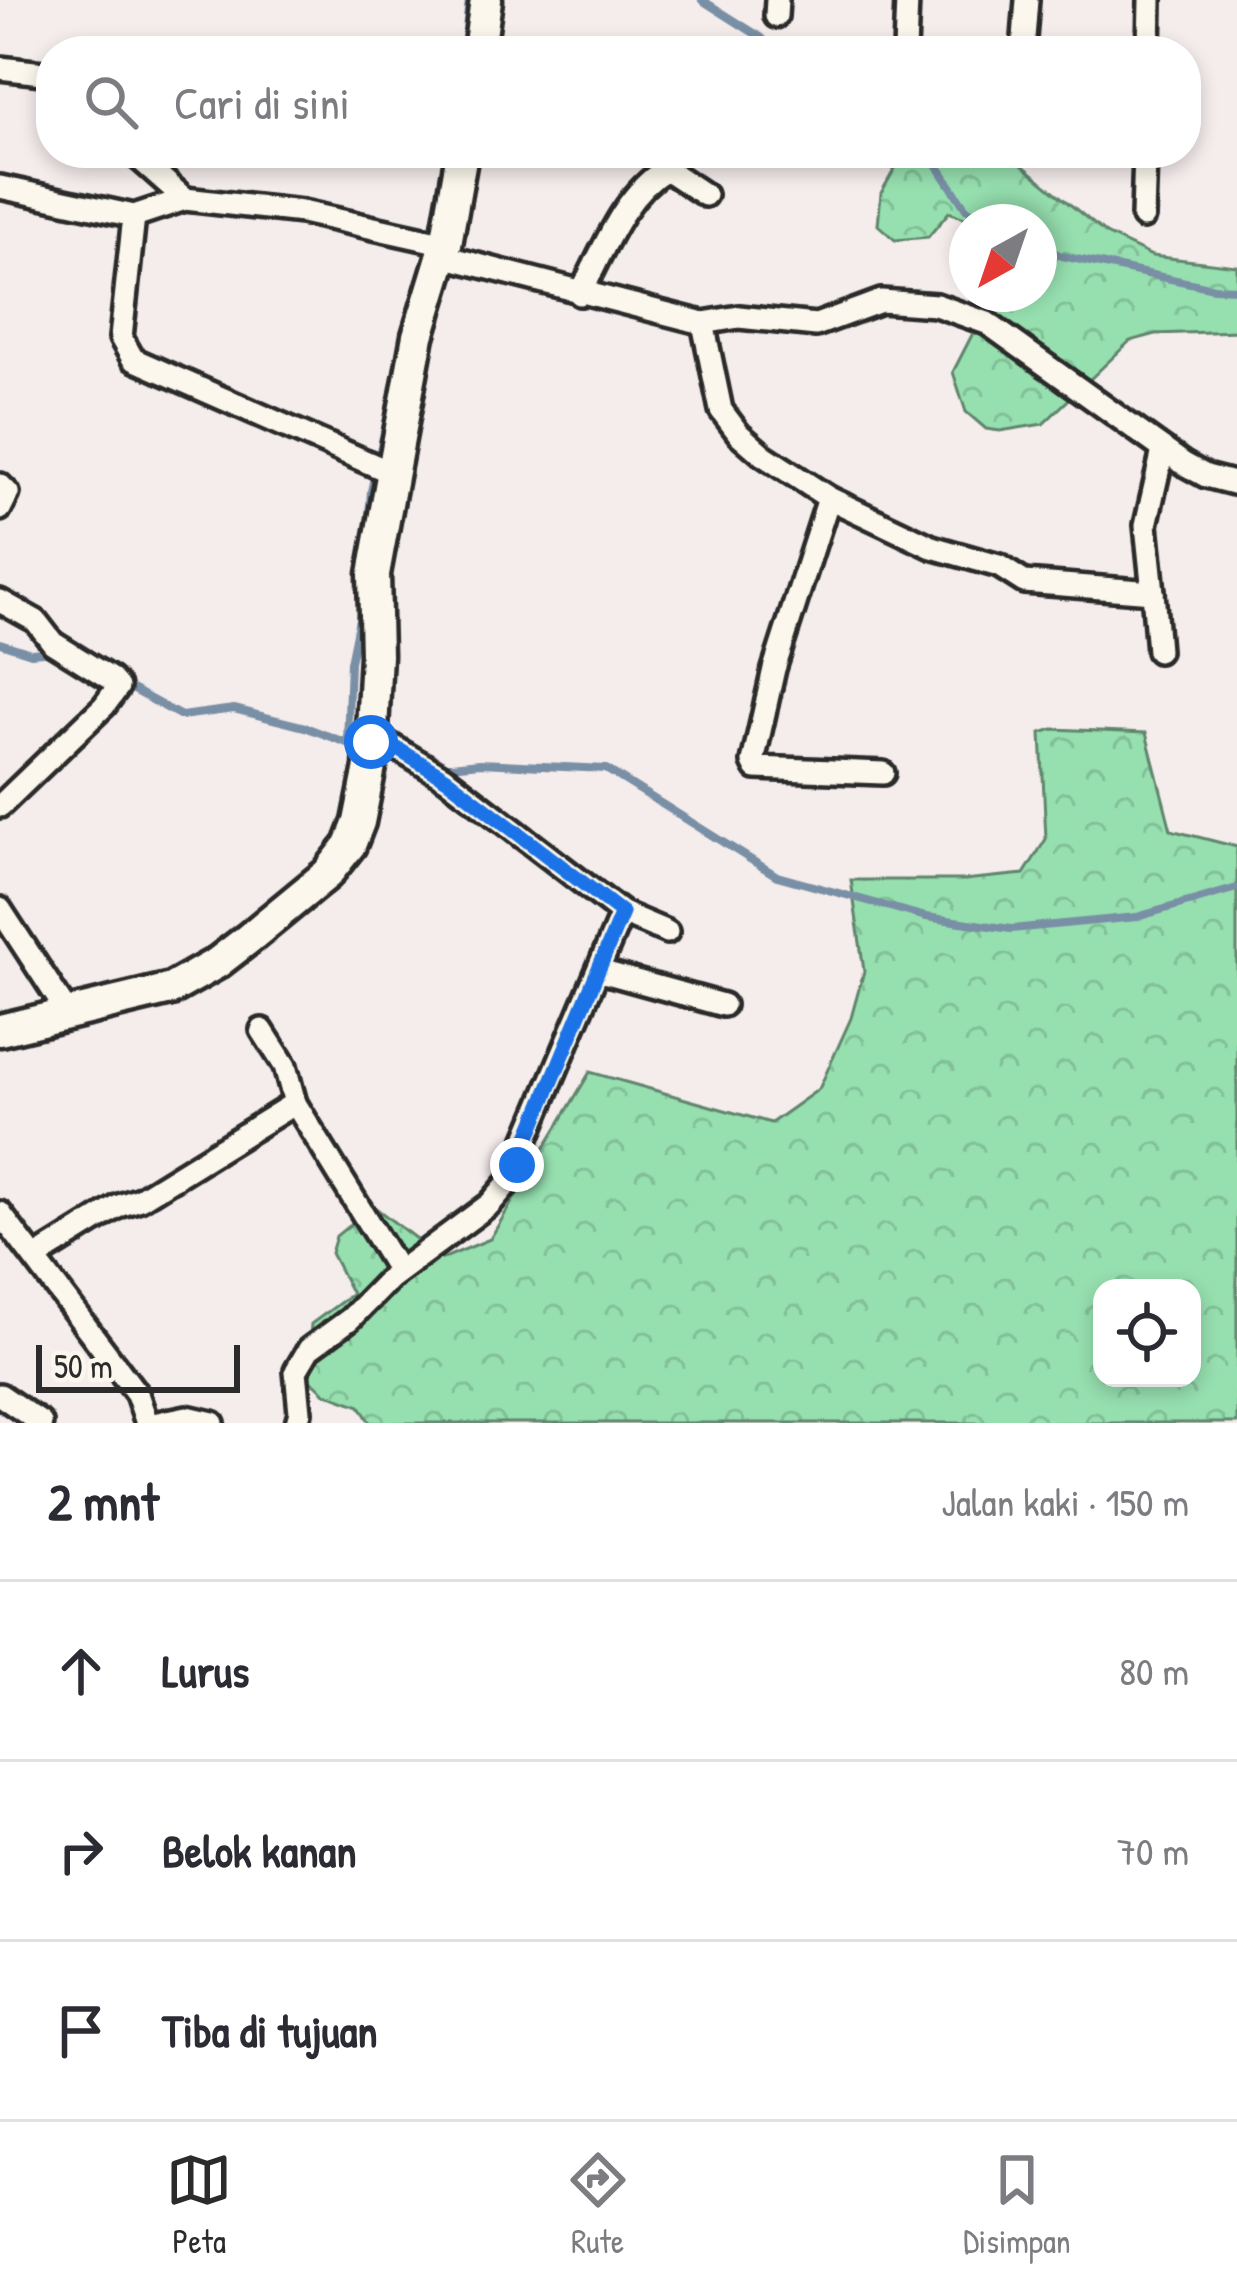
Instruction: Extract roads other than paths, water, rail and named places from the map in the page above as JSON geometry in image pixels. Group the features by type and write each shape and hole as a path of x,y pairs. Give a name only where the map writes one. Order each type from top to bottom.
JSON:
{"street":[{"path":"481,36 486,0"},
{"path":"905,36 908,0"},
{"path":"1024,36 1027,0"},
{"path":"1149,36 1150,0"},
{"path":"0,68 36,72"},
{"path":"151,168 185,199"},
{"path":"0,1030 170,989 248,939 326,874 350,845 359,822 371,747 380,468 458,168"},
{"path":"1143,217 1145,168"},
{"path":"580,294 624,210 652,178 666,169 705,195"},
{"path":"0,187 134,216 185,199 302,212 438,245 580,294 703,323 740,317 816,325 881,302 936,305 986,323 1162,450 1206,476 1237,484"},
{"path":"134,216 121,338 133,359 380,468"},
{"path":"703,323 721,410 763,455 829,498 932,547 999,566 1024,582 1153,592"},
{"path":"1158,651 1146,525 1162,450"},
{"path":"0,485 8,493 0,509"},
{"path":"829,498 774,669 752,763 757,768 883,773"},
{"path":"0,601 36,621 52,643 111,679 115,692 0,806"},
{"path":"371,747 420,761 622,913 668,932"},
{"path":"0,909 69,1015"},
{"path":"297,1423 299,1361 398,1271 490,1204 508,1183 622,913"},
{"path":"599,971 723,1005"},
{"path":"262,1030 285,1066 295,1103 398,1271"},
{"path":"35,1258 295,1103"},
{"path":"0,1213 137,1394 147,1423"},
{"path":"0,1395 41,1423"},
{"path":"158,1423 187,1417 213,1423"}],"waterway":[{"path":"465,36 469,0"},
{"path":"702,0 759,36"},
{"path":"939,168 963,204"},
{"path":"1057,254 1237,289"},
{"path":"368,528 371,491 392,396"},
{"path":"361,609 350,662 347,743 364,749"},
{"path":"0,643 31,653 54,651"},
{"path":"122,694 132,689 181,716 234,709 347,743"},
{"path":"441,767 480,763 606,769 777,876 926,917 1011,929 1137,917 1237,888"}]}
